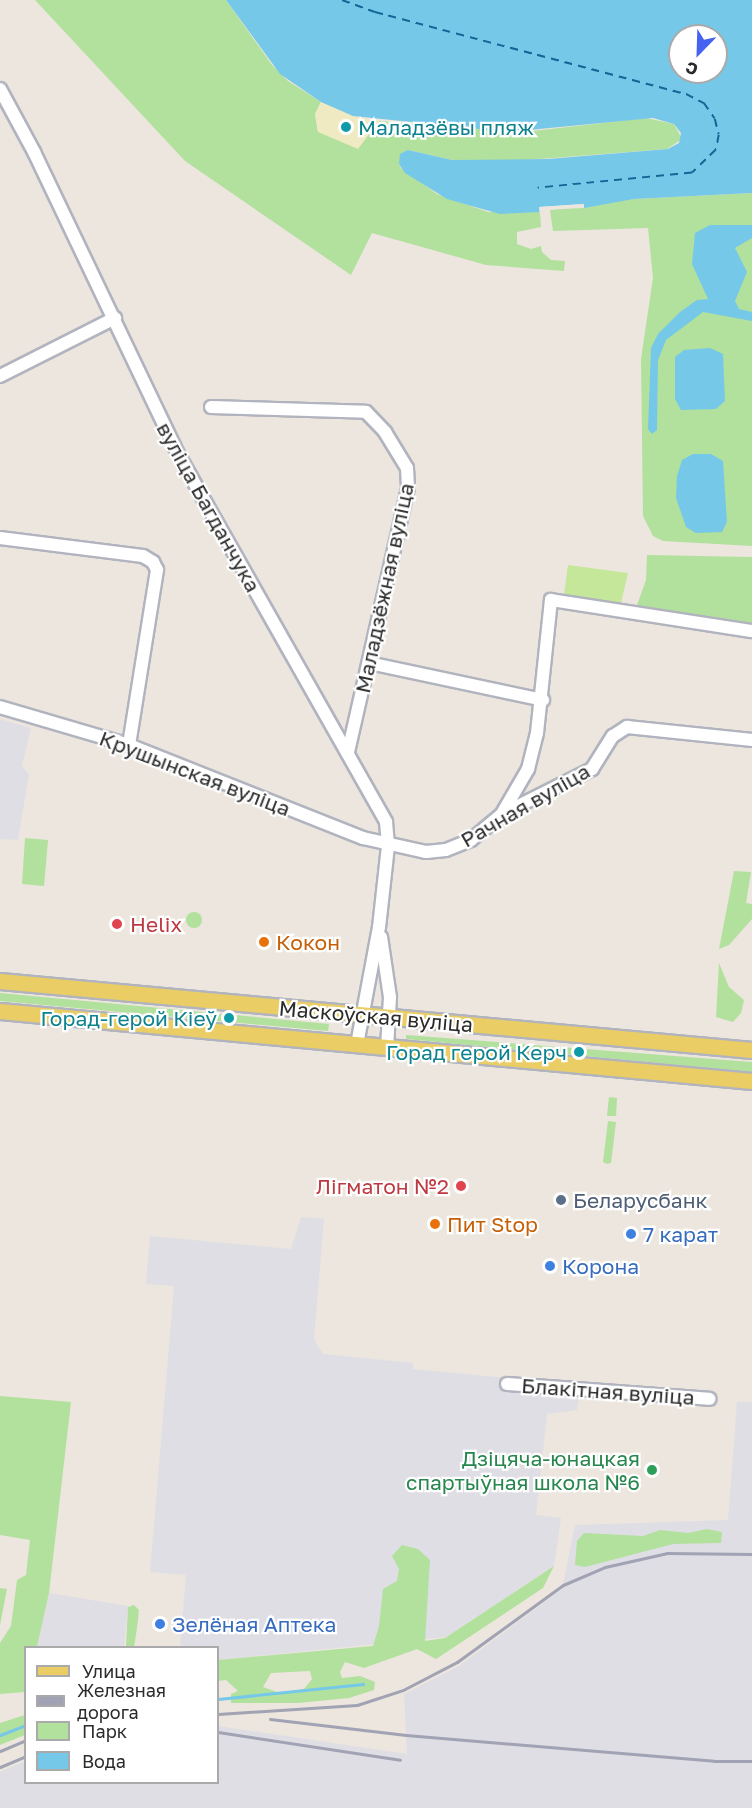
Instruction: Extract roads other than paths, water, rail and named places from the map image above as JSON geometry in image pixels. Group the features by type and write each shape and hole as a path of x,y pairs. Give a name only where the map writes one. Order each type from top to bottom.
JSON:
{"main road":[{"name":"Маскоўская вуліца","path":"0,981 752,1050"},
{"name":"Маскоўская вуліца","path":"0,1011 752,1081"}],"street":[{"name":"вуліца Багданчука","path":"0,90 115,318 178,454 386,822 388,846 380,927 357,1045"},
{"path":"0,376 115,318"},
{"name":"Маладзёжная вуліца","path":"210,407 366,412 385,432 407,468 408,488 348,753"},
{"path":"0,538 143,556 153,562 157,570 129,745"},
{"path":"502,814 528,769 543,700 551,600 752,631"},
{"path":"369,663 543,700"},
{"name":"Крушынская вуліца","path":"0,707 129,745 388,846"},
{"name":"Рачная вуліца","path":"388,846 426,852 446,850 471,840 502,814 592,769 613,736 627,727 752,740"},
{"name":"вуліца Багданчука","path":"380,927 389,1017 387,1047"},
{"name":"Блакітная вуліца","path":"507,1384 709,1399"}],"water":[{"path":"226,0 752,0 752,193 634,199 584,208 584,204 539,207 540,212 500,214 447,199 405,173 399,164 400,154 408,150 452,160 548,159 668,149 679,143 681,133 674,124 653,118 508,132 353,116 321,102 280,74"},
{"path":"710,225 752,225 752,238 735,248 747,272 735,301 739,309 752,312 752,321 703,312 666,340 658,360 657,430 652,434 648,429 651,348 658,334 680,312 697,300 708,299 692,264 695,233"},
{"path":"710,348 723,354 725,401 716,409 681,410 675,399 675,357 684,350"},
{"path":"693,454 711,454 723,461 727,522 722,532 696,533 686,527 676,498 677,476 682,460"}],"waterway":[{"path":"219,1699 363,1684"},
{"path":"0,1735 24,1726"}],"railway":[{"path":"219,1714 357,1705 403,1690 457,1662 563,1585 605,1567 667,1553 752,1554"},
{"path":"270,1719 406,1735 714,1761 752,1761"},
{"path":"219,1732 400,1760"},
{"path":"0,1751 24,1741"},
{"path":"0,1767 24,1757"}],"place":[{"name":"Маладзёвы пляж","path":"346,127"},
{"name":"Helix","path":"117,924"},
{"name":"Кокон","path":"264,942"},
{"name":"Горад-герой Кіеў","path":"229,1018"},
{"name":"Горад герой Керч","path":"579,1052"},
{"name":"Лігматон №2","path":"461,1186"},
{"name":"Беларусбанк","path":"561,1200"},
{"name":"Пит Stop","path":"435,1224"},
{"name":"7 карат","path":"631,1234"},
{"name":"Корона","path":"550,1266"},
{"name":"Дзіцяча-юнацкая спартыўная школа №6","path":"652,1470"},
{"name":"Зелёная Аптека","path":"160,1624"}]}
